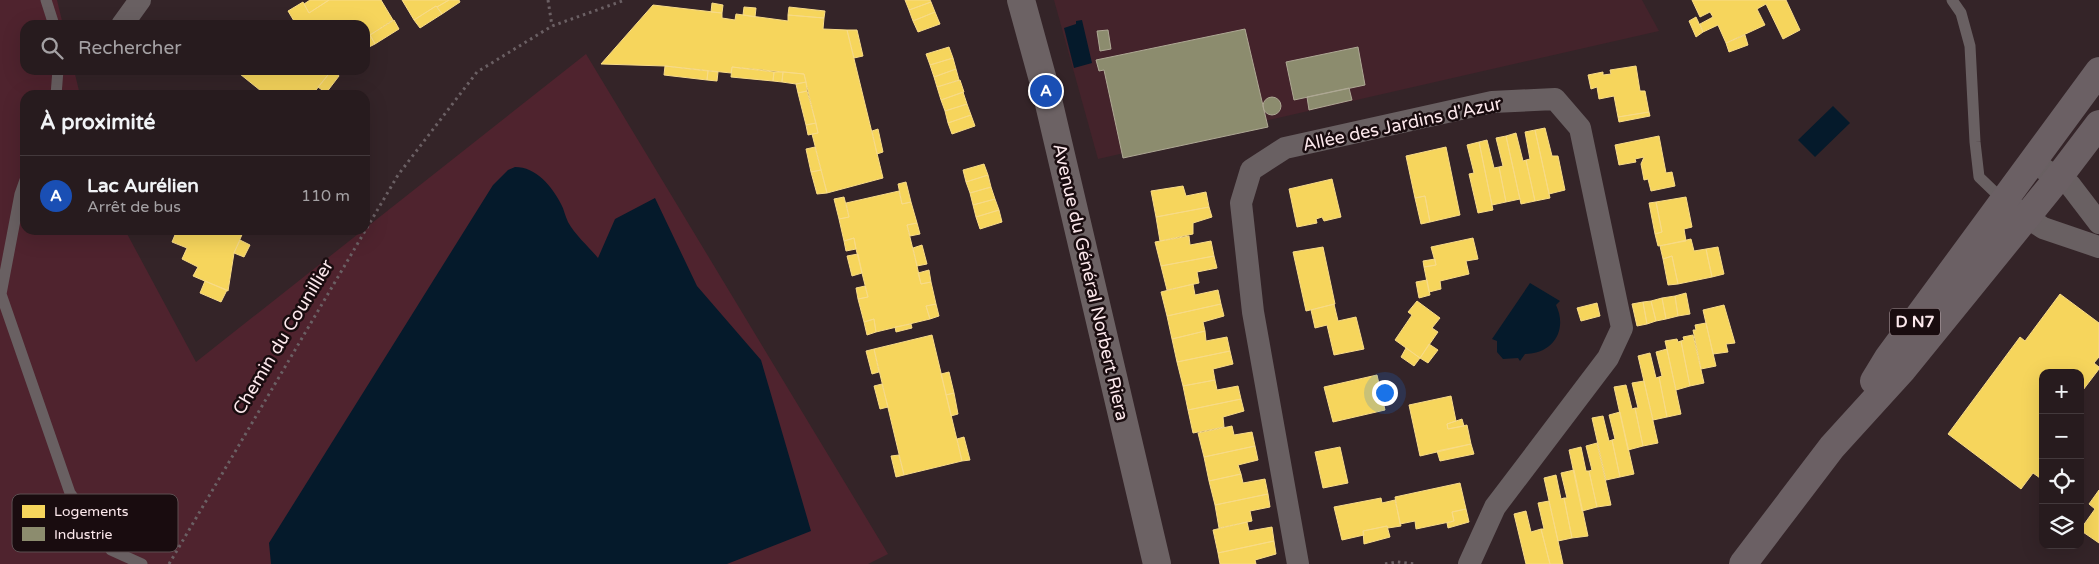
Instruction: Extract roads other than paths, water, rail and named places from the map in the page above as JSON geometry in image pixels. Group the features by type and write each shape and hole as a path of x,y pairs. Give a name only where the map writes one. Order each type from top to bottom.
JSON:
{"main road":[{"name":"Avenue du Général Norbert Riera","path":"1021,0 1046,92 1158,564"},
{"name":"D N7","path":"1743,564 1832,447 1888,358 2099,71"},
{"path":"1832,447 1903,369 2058,178 2099,124"}],"street":[{"path":"126,20 140,0"},
{"name":"Allée des Jardins d'Azur","path":"1298,564 1253,312 1241,204 1251,170 1285,148 1492,102 1554,99 1580,128 1622,328 1608,358 1495,507 1469,564"},
{"path":"2032,162 2070,184 2099,223"},
{"path":"2005,201 2043,228 2099,247"}],"lane":[{"path":"46,0 52,20"},
{"path":"1952,0 1961,13 1970,46 1975,142 1979,177 2005,201"},
{"path":"56,90 58,75"},
{"path":"20,194 1,294 70,494"},
{"path":"115,552 142,564"}],"water":[{"path":"1082,20 1092,63 1074,68 1064,28 1076,24 1076,21"},
{"path":"1833,106 1850,123 1815,157 1798,140"},
{"path":"515,167 530,170 548,184 561,204 571,227 598,258 615,219 655,198 697,286 761,360 811,531 727,564 271,564 269,543 493,185 508,170"},
{"path":"1530,283 1560,301 1556,305 1559,314 1559,331 1556,339 1543,350 1525,354 1520,361 1518,358 1503,359 1497,352 1497,341 1492,339"}],"place":[{"name":"Lac Aurélien","path":"1046,91"}]}
